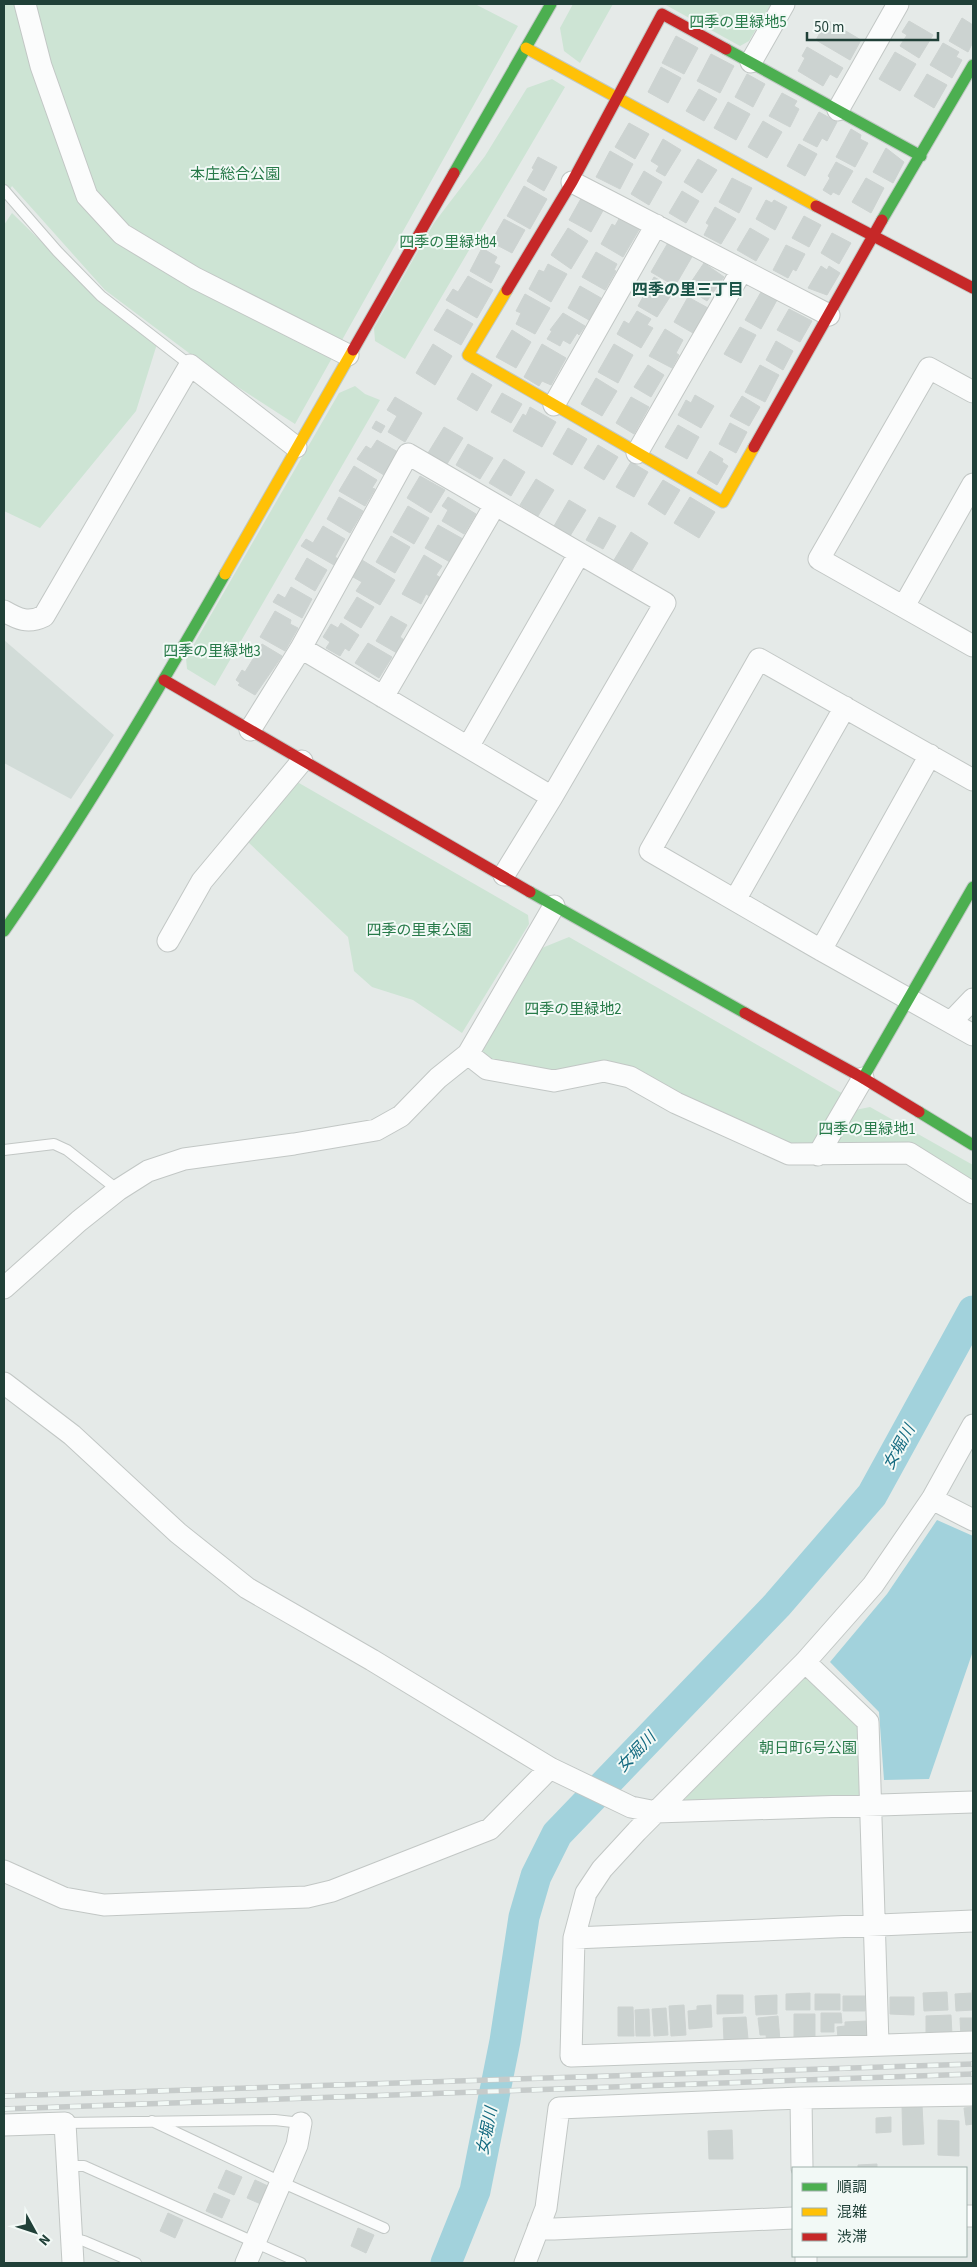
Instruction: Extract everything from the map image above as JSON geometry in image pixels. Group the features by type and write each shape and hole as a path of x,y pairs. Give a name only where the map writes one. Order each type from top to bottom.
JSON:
{"street":[{"path":"25,4 41,66 87,196 122,234 195,278 348,355"},
{"path":"4,931 59,852 164,680 348,355 551,4"},
{"path":"751,62 784,4"},
{"path":"838,110 898,4"},
{"path":"921,156 662,14 572,182 468,355 723,502 872,236 921,156 973,65"},
{"path":"526,48 872,236 973,288"},
{"path":"572,182 829,315"},
{"path":"554,405 656,225"},
{"path":"637,453 742,270"},
{"path":"4,611 20,620 33,621 44,616 190,365 296,447"},
{"path":"973,392 929,368 819,559 973,646"},
{"path":"250,730 301,648 408,454 665,604 504,875"},
{"path":"904,606 973,484"},
{"path":"383,697 495,505"},
{"path":"468,747 579,554"},
{"path":"301,648 552,797"},
{"path":"973,780 759,658 650,851 973,1035"},
{"path":"164,680 302,761 504,875 554,906 863,1078 973,1145"},
{"path":"735,900 845,707"},
{"path":"821,950 930,755"},
{"path":"168,941 202,881 302,761"},
{"path":"818,1155 907,998 973,887"},
{"path":"4,1288 79,1221 118,1190 148,1171 184,1159 294,1144 376,1130 401,1116 438,1078 468,1054 554,906"},
{"path":"951,1022 973,999"},
{"path":"468,1054 487,1068 554,1081 604,1072 630,1076 676,1103 789,1154 909,1154 973,1193"},
{"path":"4,1383 72,1435 178,1533 247,1588 556,1770 631,1807 656,1812 870,1806 973,1799"},
{"path":"973,1425 932,1499 873,1585 805,1662 602,1869 586,1893 574,1938 571,2056 973,2042"},
{"path":"932,1499 973,1520"},
{"path":"805,1662 868,1722 878,2044"},
{"path":"4,1870 64,1898 104,1905 307,1897 332,1891 490,1829 556,1770"},
{"path":"574,1938 973,1921"},
{"path":"525,2263 546,2208 559,2108 801,2098 973,2095"},
{"path":"801,2098 802,2167"},
{"path":"4,2125 65,2123 69,2166 73,2263"},
{"path":"246,2263 297,2145 300,2123"},
{"path":"538,2228 554,2229 792,2218"}],"lane":[{"path":"4,190 56,251 102,296 190,365"},
{"path":"4,1150 54,1144 67,1150 118,1190"},
{"path":"65,2123 275,2120 300,2123"},
{"path":"152,2121 280,2182 384,2228"},
{"path":"69,2166 84,2166 301,2263"},
{"path":"72,2238 84,2241 136,2263"}],"shaded area":[{"path":"4,640 114,735 71,799 4,763"}],"green space":[{"name":"本庄総合公園","path":"4,4 475,4 518,26 295,424 213,371 105,290 12,186 4,198"},
{"path":"573,4 613,4 580,63 564,51 560,28"},
{"name":"四季の里緑地5","path":"664,4 771,4 749,41 740,46"},
{"name":"四季の里緑地4","path":"552,79 565,87 405,359 375,341 374,328 434,223 485,156 527,88"},
{"path":"12,213 104,303 157,344 136,411 40,528 4,511 4,225"},
{"name":"四季の里緑地3","path":"355,386 365,394 380,400 215,686 187,669 186,658 339,393"},
{"name":"四季の里東公園","path":"292,781 299,783 528,915 529,924 462,1033 413,1000 372,987 354,971 348,937 248,842"},
{"name":"四季の里緑地2","path":"569,937 845,1095 813,1148 793,1150 671,1094 637,1071 555,1074 492,1063 480,1051 537,950"},
{"name":"四季の里緑地1","path":"870,1107 973,1165 973,1185 905,1147 835,1143 855,1110"},
{"name":"朝日町6号公園","path":"804,1674 863,1724 865,1792 857,1801 686,1804 685,1799 728,1750"}],"water":[{"path":"937,1520 973,1536 973,1651 929,1779 884,1780 879,1712 830,1662 887,1594"}],"building":[{"path":"962,18 973,25 973,42 968,52 949,41"},
{"path":"827,20 861,40 850,60 816,40"},
{"path":"909,21 933,35 919,58 900,46 907,35 902,32"},
{"path":"676,36 698,48 684,74 662,63"},
{"path":"943,43 959,52 956,57 962,60 952,78 930,65"},
{"path":"807,47 843,68 837,78 830,74 823,86 798,71 805,58 802,56"},
{"path":"895,52 916,64 900,91 879,79"},
{"path":"711,54 734,66 720,93 697,81"},
{"path":"661,67 681,78 668,103 648,92"},
{"path":"747,74 765,84 753,107 735,97"},
{"path":"927,74 947,85 934,108 914,96"},
{"path":"699,89 717,99 704,121 686,111"},
{"path":"782,93 797,101 794,106 799,109 790,127 769,116"},
{"path":"728,102 750,114 736,140 714,128"},
{"path":"819,112 837,122 827,141 822,138 817,147 803,140"},
{"path":"763,121 782,132 767,158 748,147"},
{"path":"629,123 649,134 635,159 615,147"},
{"path":"851,129 861,135 860,139 868,143 855,167 836,157"},
{"path":"663,139 681,150 665,176 656,171 659,166 651,161"},
{"path":"799,144 817,154 805,176 787,166"},
{"path":"886,148 904,162 893,183 873,172"},
{"path":"610,151 633,164 620,189 596,177"},
{"path":"538,157 557,167 544,191 527,181"},
{"path":"698,159 717,170 702,193 684,182"},
{"path":"836,162 853,171 839,195 833,192 831,195 823,190"},
{"path":"644,171 662,182 649,205 631,194"},
{"path":"732,178 752,188 739,213 719,202"},
{"path":"866,178 884,188 871,213 852,202"},
{"path":"524,186 547,199 530,229 507,216"},
{"path":"682,191 699,201 686,223 669,213"},
{"path":"583,195 605,207 591,232 569,220"},
{"path":"766,200 772,203 774,200 787,207 775,230 756,219"},
{"path":"715,207 736,219 721,244 704,235 709,225 706,223"},
{"path":"804,216 821,225 809,247 792,238"},
{"path":"620,217 640,228 623,257 601,244 612,224 615,226"},
{"path":"504,219 525,230 512,253 491,242"},
{"path":"568,228 588,241 571,269 551,255"},
{"path":"750,228 769,239 756,261 737,250"},
{"path":"832,233 851,243 839,264 821,253"},
{"path":"669,241 693,255 675,286 651,272"},
{"path":"786,245 805,254 796,271 793,269 788,278 773,270"},
{"path":"482,248 497,257 494,263 500,266 491,283 470,271"},
{"path":"596,252 617,264 614,270 616,271 605,290 582,277"},
{"path":"704,263 724,277 707,301 687,288"},
{"path":"548,264 567,274 551,302 529,289 539,270 544,272"},
{"path":"821,266 827,270 829,266 840,273 827,295 808,288"},
{"path":"468,276 493,290 477,318 446,300 453,289 458,292"},
{"path":"654,277 675,289 657,317 638,306"},
{"path":"580,286 601,298 589,320 568,308"},
{"path":"761,292 777,300 761,329 745,320"},
{"path":"525,294 550,308 535,334 516,324 521,313 516,311"},
{"path":"688,297 708,308 693,333 674,322"},
{"path":"447,309 473,324 461,345 434,330"},
{"path":"789,309 812,321 800,342 777,330"},
{"path":"637,311 651,319 647,325 653,328 641,348 617,334 624,321 629,324"},
{"path":"563,313 585,326 579,335 577,333 570,344 563,340 560,346 547,339 552,331 550,330"},
{"path":"740,327 756,335 741,363 724,354"},
{"path":"665,329 683,340 676,353 679,355 672,368 649,356"},
{"path":"512,330 531,342 516,368 496,357"},
{"path":"776,341 793,351 783,370 766,360"},
{"path":"433,344 452,356 435,385 416,373"},
{"path":"542,344 566,358 551,385 542,381 539,386 524,377"},
{"path":"614,344 633,355 618,383 598,372"},
{"path":"648,365 664,375 651,397 634,387"},
{"path":"760,365 779,375 765,402 745,392"},
{"path":"472,373 492,385 477,411 457,399"},
{"path":"596,378 617,391 602,416 581,404"},
{"path":"502,393 522,404 511,423 491,412"},
{"path":"695,395 714,406 701,428 678,415 686,400 691,403"},
{"path":"742,396 760,407 749,426 730,416"},
{"path":"395,397 422,413 405,442 388,432 397,416 387,410"},
{"path":"631,397 649,407 634,434 616,423"},
{"path":"530,407 556,422 542,447 513,431 523,414 526,416"},
{"path":"376,421 385,426 381,433 372,428"},
{"path":"730,423 747,432 736,453 719,444"},
{"path":"678,425 699,437 687,459 665,447"},
{"path":"444,427 463,438 447,464 428,453"},
{"path":"568,428 587,439 572,465 553,454"},
{"path":"377,440 398,452 384,475 357,459 366,446 371,449"},
{"path":"468,444 493,458 480,479 456,465"},
{"path":"598,445 618,457 604,480 584,468"},
{"path":"710,451 723,459 722,462 728,466 717,485 697,473"},
{"path":"504,459 525,472 511,496 489,483"},
{"path":"631,462 648,472 634,497 616,487"},
{"path":"354,466 377,480 372,488 375,489 365,506 339,491"},
{"path":"420,476 445,490 431,513 407,498"},
{"path":"536,479 554,490 538,516 520,505"},
{"path":"663,480 680,490 665,515 648,504"},
{"path":"339,497 363,511 350,533 327,519"},
{"path":"448,497 476,514 464,534 442,521 448,510 442,506"},
{"path":"690,497 715,512 699,538 674,523"},
{"path":"569,500 586,510 570,536 554,526"},
{"path":"408,506 429,518 414,544 393,532"},
{"path":"599,517 616,526 603,549 586,540"},
{"path":"438,525 463,539 450,562 425,548"},
{"path":"323,526 345,539 335,557 338,559 334,565 301,546 306,539 313,543"},
{"path":"631,532 648,543 632,570 614,560"},
{"path":"391,536 410,547 395,573 376,562"},
{"path":"424,555 442,566 436,575 441,578 431,597 426,594 421,604 402,594"},
{"path":"307,558 327,570 315,591 295,579"},
{"path":"362,560 395,580 380,605 356,591 362,582 353,577"},
{"path":"291,587 312,599 302,618 273,602 278,594 285,598"},
{"path":"357,597 374,607 361,628 344,618"},
{"path":"275,611 291,620 290,624 298,628 285,651 260,637"},
{"path":"391,616 407,625 400,637 404,640 397,653 376,641"},
{"path":"341,623 359,635 349,651 345,648 340,656 326,648 330,642 323,637 331,624 338,628"},
{"path":"368,643 392,657 379,678 355,663"},
{"path":"262,644 282,656 255,695 238,685 240,683 236,680 242,670 245,672"},
{"path":"972,1990 973,2010 956,2011 955,1994 972,1993"},
{"path":"947,1992 948,2010 924,2011 923,1993"},
{"path":"810,1993 810,2010 786,2010 786,1994"},
{"path":"815,1994 840,1994 840,2010 815,2010"},
{"path":"717,1995 743,1995 743,2013 717,2014"},
{"path":"777,1995 777,2014 756,2015 755,1996"},
{"path":"843,1996 865,1996 865,2011 843,2011"},
{"path":"890,1997 914,1997 914,2015 890,2014"},
{"path":"684,2005 686,2035 671,2036 669,2006"},
{"path":"711,2005 712,2027 689,2029 688,2011 697,2010 697,2006"},
{"path":"618,2007 633,2007 634,2036 618,2036"},
{"path":"666,2008 668,2035 654,2036 652,2009"},
{"path":"649,2009 650,2036 636,2036 635,2010"},
{"path":"821,2013 841,2013 842,2023 834,2023 834,2032 821,2032"},
{"path":"794,2014 815,2014 815,2039 794,2040"},
{"path":"951,2015 952,2035 926,2036 926,2016"},
{"path":"778,2016 780,2041 767,2042 766,2035 760,2035 758,2018"},
{"path":"746,2017 748,2039 724,2041 723,2018"},
{"path":"960,2018 973,2018 973,2037 961,2038"},
{"path":"867,2021 868,2036 838,2038 837,2027 845,2026 845,2022"},
{"path":"922,2105 924,2144 903,2145 902,2106"},
{"path":"973,2107 973,2124 966,2125 964,2108"},
{"path":"891,2117 891,2132 876,2133 876,2118"},
{"path":"938,2120 959,2121 959,2156 938,2155"},
{"path":"732,2130 733,2159 709,2159 708,2131"},
{"path":"877,2164 877,2167 858,2167 858,2165"},
{"path":"226,2170 242,2177 234,2195 218,2188"},
{"path":"255,2180 270,2187 263,2205 247,2198"},
{"path":"214,2193 230,2200 222,2218 206,2211"},
{"path":"168,2213 183,2220 175,2238 160,2231"},
{"path":"358,2228 374,2235 366,2253 351,2246"}],"waterway":[{"name":"女堀川","path":"446,2263 475,2191 505,2041 524,1917 536,1876 557,1834 777,1605 872,1495 973,1311"}],"railway":[{"path":"4,2096 973,2064"},
{"path":"4,2109 973,2074"}],"traffic: fast":[{"path":"454,173 551,4"},
{"path":"726,49 921,156"},
{"path":"882,220 973,65"},
{"path":"4,931 34,888 118,755 225,574"},
{"path":"863,1078 973,887"},
{"path":"530,892 745,1013"},
{"path":"919,1112 973,1145"}],"traffic: slow":[{"path":"526,48 816,206"},
{"path":"507,290 468,355 723,502 754,447"},
{"path":"225,574 353,350"}],"traffic: jam":[{"path":"507,290 572,182 662,14 726,49"},
{"path":"353,350 454,173"},
{"path":"816,206 973,288"},
{"path":"754,447 882,220"},
{"path":"164,680 530,892"},
{"path":"745,1013 863,1078 919,1112"}],"district":[{"name":"四季の里三丁目","path":"688,290"}]}
